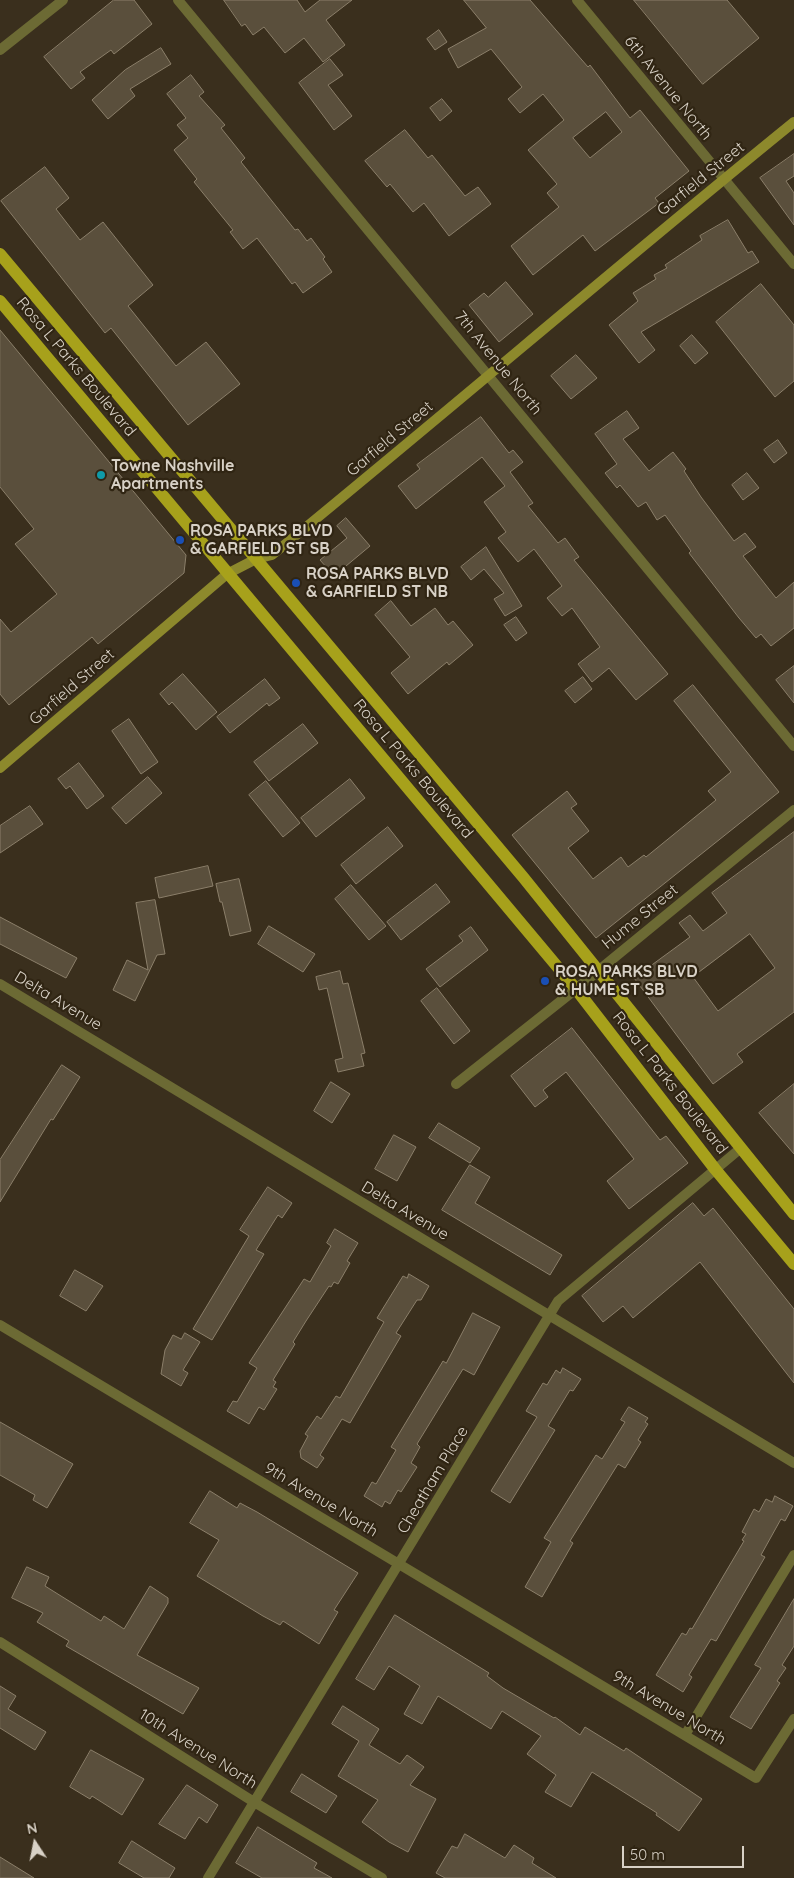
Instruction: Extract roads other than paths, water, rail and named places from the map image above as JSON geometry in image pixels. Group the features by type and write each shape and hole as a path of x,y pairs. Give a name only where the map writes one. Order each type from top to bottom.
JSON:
{"main road":[{"name":"Rosa L Parks Boulevard","path":"0,254 523,877 794,1214"},
{"name":"Rosa L Parks Boulevard","path":"0,301 576,989 715,1169 794,1264"}],"street":[{"path":"0,50 63,0"},
{"name":"7th Avenue North","path":"178,0 794,746"},
{"name":"6th Avenue North","path":"577,0 723,180 794,264"},
{"name":"Garfield Street","path":"2,763 227,574 256,559 272,555 374,473 488,374 794,122"},
{"name":"Hume Street","path":"456,1084 576,989 794,810"},
{"name":"Delta Avenue","path":"0,984 794,1463"},
{"name":"Cheatham Place","path":"208,1878 558,1302 741,1148"},
{"name":"9th Avenue North","path":"0,1325 756,1778 794,1719"},
{"path":"685,1735 794,1555"},
{"name":"10th Avenue North","path":"0,1642 254,1802 382,1878"}],"place":[{"name":"Towne Nashville Apartments","path":"101,475"},
{"name":"ROSA PARKS BLVD & GARFIELD ST SB","path":"180,540"},
{"name":"ROSA PARKS BLVD & GARFIELD ST NB","path":"296,583"},
{"name":"ROSA PARKS BLVD & HUME ST SB","path":"545,981"}]}
